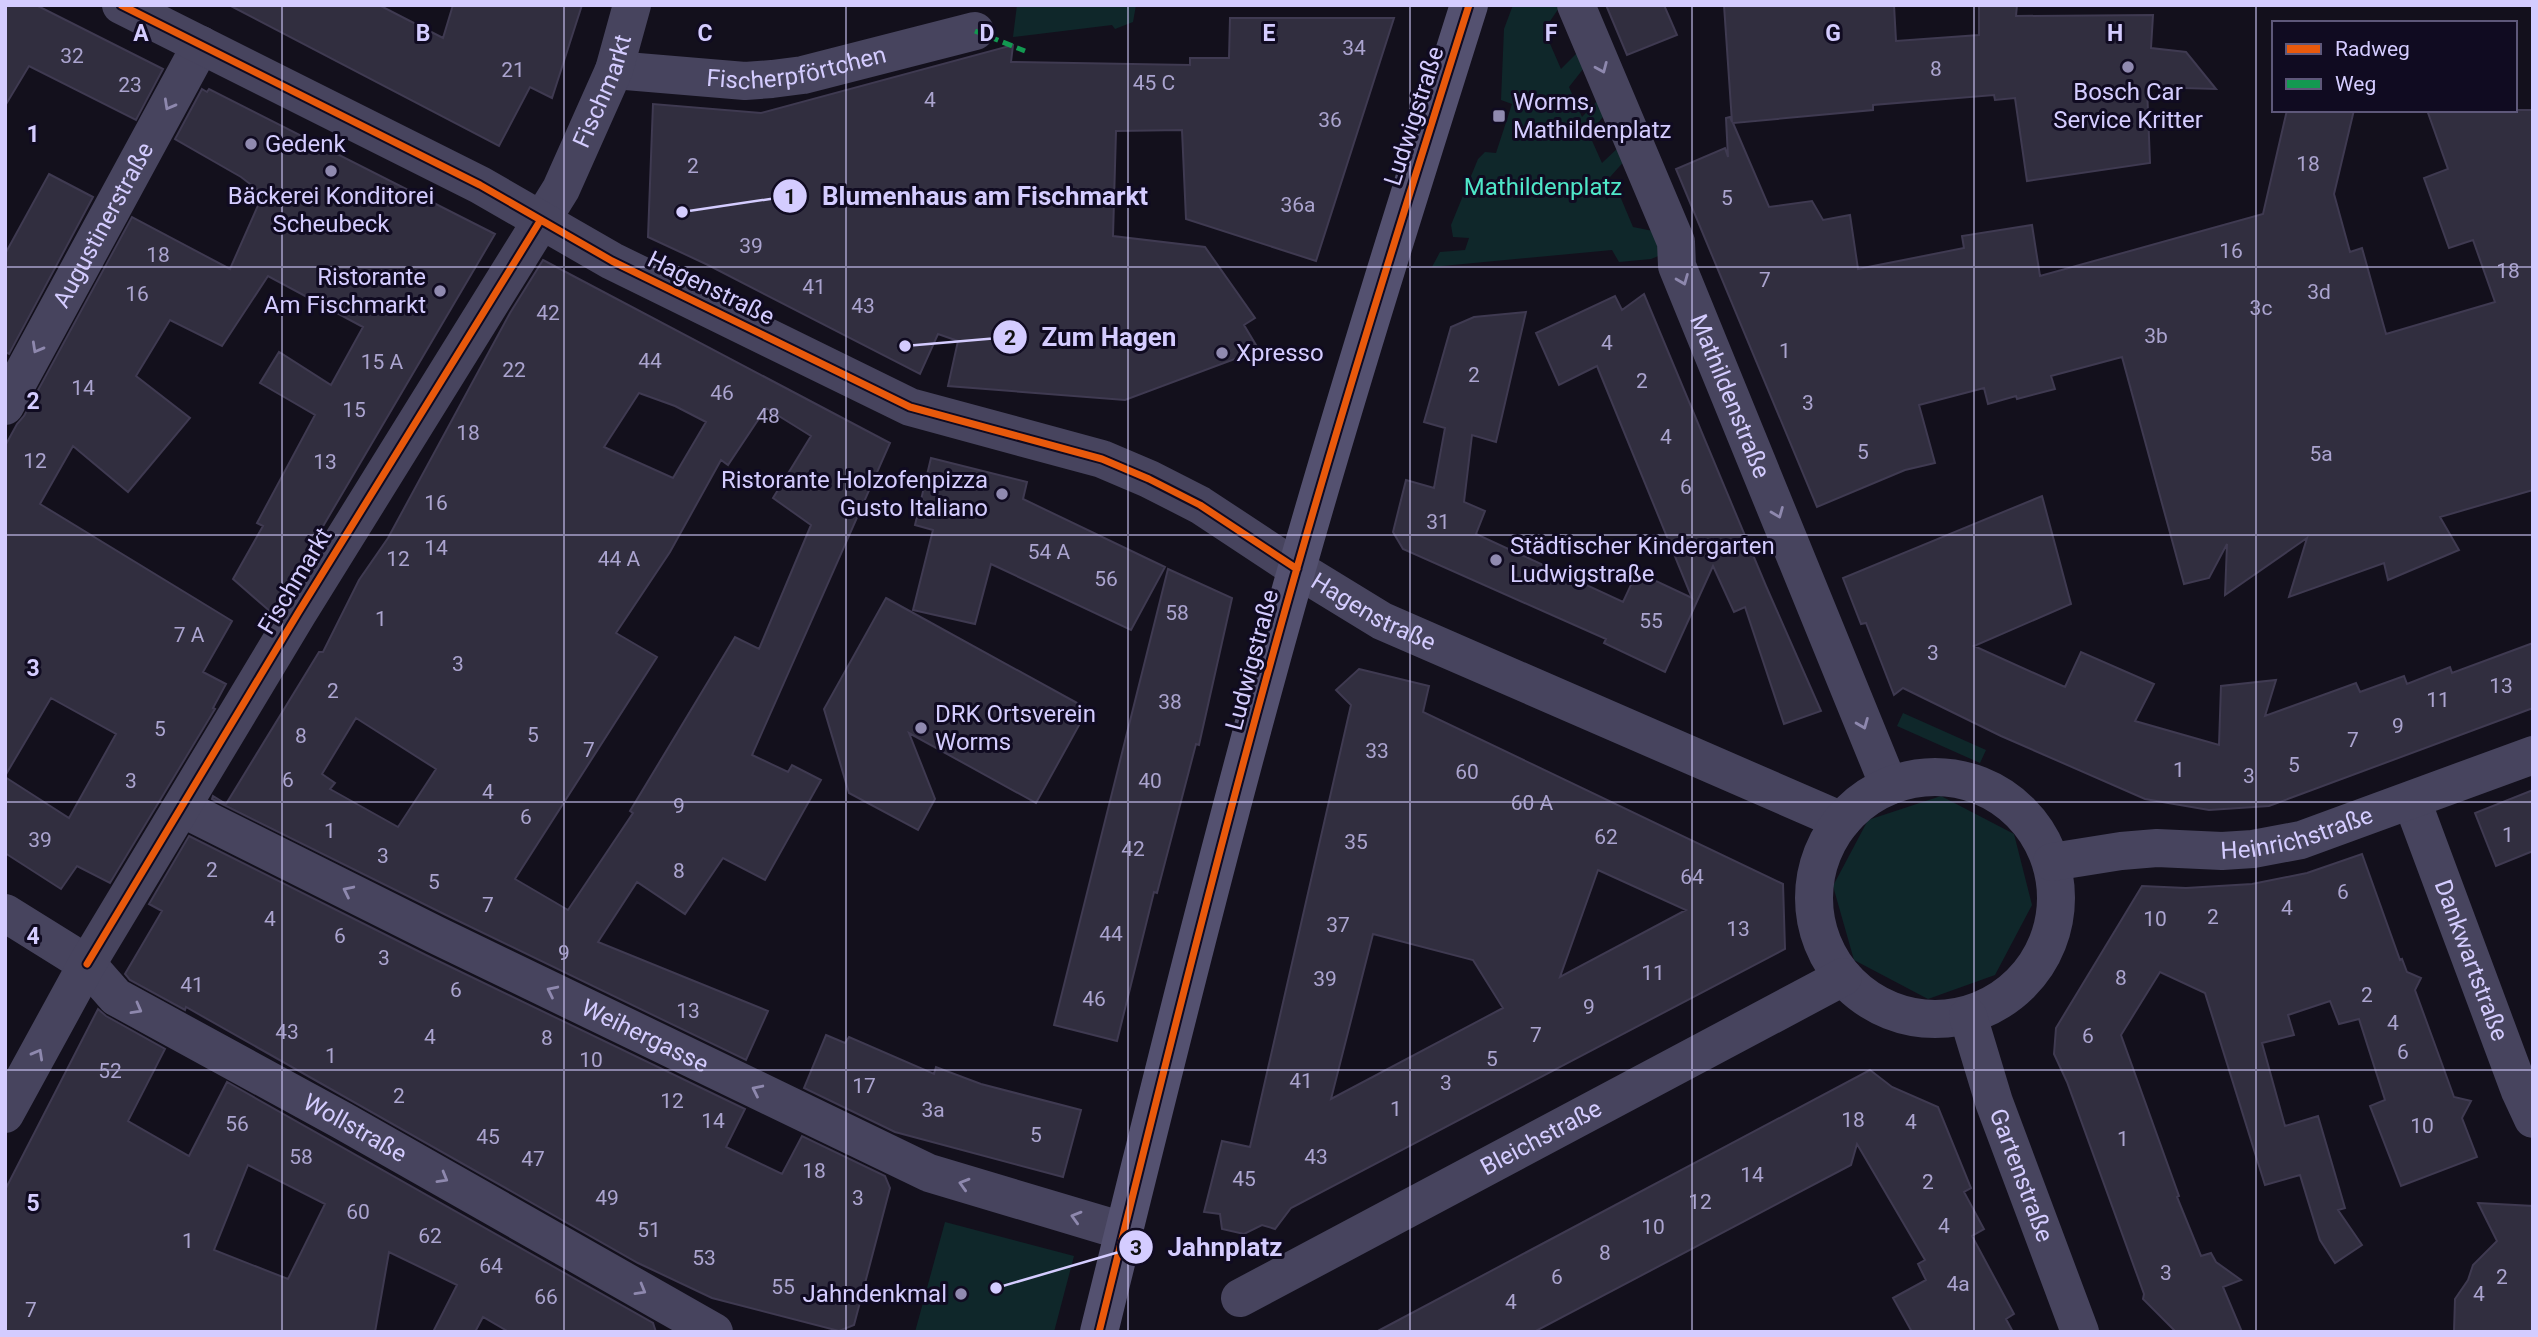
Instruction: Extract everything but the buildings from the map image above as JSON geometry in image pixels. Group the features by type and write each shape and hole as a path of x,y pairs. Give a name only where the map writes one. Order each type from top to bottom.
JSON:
{"main road":[{"name":"Ludwigstraße","path":"1100,1331 1123,1231 1297,569 1379,290 1469,5"}],"street":[{"name":"Hagenstraße","path":"121,5 480,185 612,261 910,407 1102,458 1200,505 1382,621 1842,821"},
{"name":"Fischmarkt","path":"5,1114 87,964 298,613 561,189 614,70 632,5"},
{"name":"Mathildenstraße","path":"1576,5 1676,242 1677,266 1889,786"},
{"name":"Fischerpförtchen","path":"614,70 745,81 772,79 803,75 975,31"},
{"name":"Augustinerstraße","path":"5,406 201,45"},
{"name":"Heinrichstraße","path":"2052,862 2120,851 2157,848 2222,851 2301,840 2533,755"},
{"path":"1924,778 1960,780 1994,792 2019,810 2039,834 2052,862 2057,901 2050,939 2032,972 2004,999 1968,1016 1934,1020 1900,1014 1868,1000 1843,977 1827,953 1817,927 1814,899 1817,871 1826,845 1842,821 1856,807 1889,786 1924,778"},
{"name":"Dankwartstraße","path":"2412,801 2520,1091 2533,1119"},
{"name":"Weihergasse","path":"182,808 929,1173 1123,1231"},
{"name":"Wollstraße","path":"5,913 87,964 116,997 343,1121 704,1329"},
{"name":"Bleichstraße","path":"1240,1298 1843,977"},
{"name":"Gartenstraße","path":"1968,1016 1994,1102 2080,1332"}],"green space":[{"path":"1017,5 1136,5 1133,22 1115,29 1112,25 1013,37"},
{"name":"Mathildenplatz","path":"1513,5 1561,5 1544,30 1561,69 1580,50 1587,64 1569,87 1582,117 1601,97 1607,112 1589,134 1602,163 1621,145 1627,158 1602,186 1607,200 1617,189 1633,227 1658,232 1661,255 1651,259 1619,262 1612,250 1432,267 1440,252 1465,250 1469,238 1453,237 1451,225 1478,159 1485,152 1496,153 1512,104 1501,100 1504,29"},
{"path":"1903,713 1986,750 1980,763 1897,726"},
{"path":"1941,796 2014,834 2032,905 1995,975 1928,999 1854,960 1833,886 1868,820"},
{"path":"945,1222 1074,1256 1054,1332 915,1332"}],"marked path":[{"path":"975,31 1025,51"}],"cycle path":[{"path":"121,5 480,185 612,261 910,407 1102,459 1200,505 1297,569"},
{"path":"1099,1332 1270,663 1317,497 1469,5"},
{"path":"87,964 298,613 540,221"}],"place":[{"name":"Bosch Car Service Kritter","path":"2128,67"},
{"name":"Worms, Mathildenplatz","path":"1499,116"},
{"name":"Gedenk","path":"251,144"},
{"name":"Bäckerei Konditorei Scheubeck","path":"331,171"},
{"name":"Blumenhaus am Fischmarkt","path":"682,212"},
{"name":"Ristorante Am Fischmarkt","path":"440,291"},
{"name":"Zum Hagen","path":"905,346"},
{"name":"Xpresso","path":"1222,353"},
{"name":"Ristorante Holzofenpizza Gusto Italiano","path":"1002,494"},
{"name":"Städtischer Kindergarten Ludwigstraße","path":"1496,560"},
{"name":"DRK Ortsverein Worms","path":"921,728"},
{"name":"Jahnplatz","path":"996,1288"},
{"name":"Jahndenkmal","path":"961,1294"}]}
